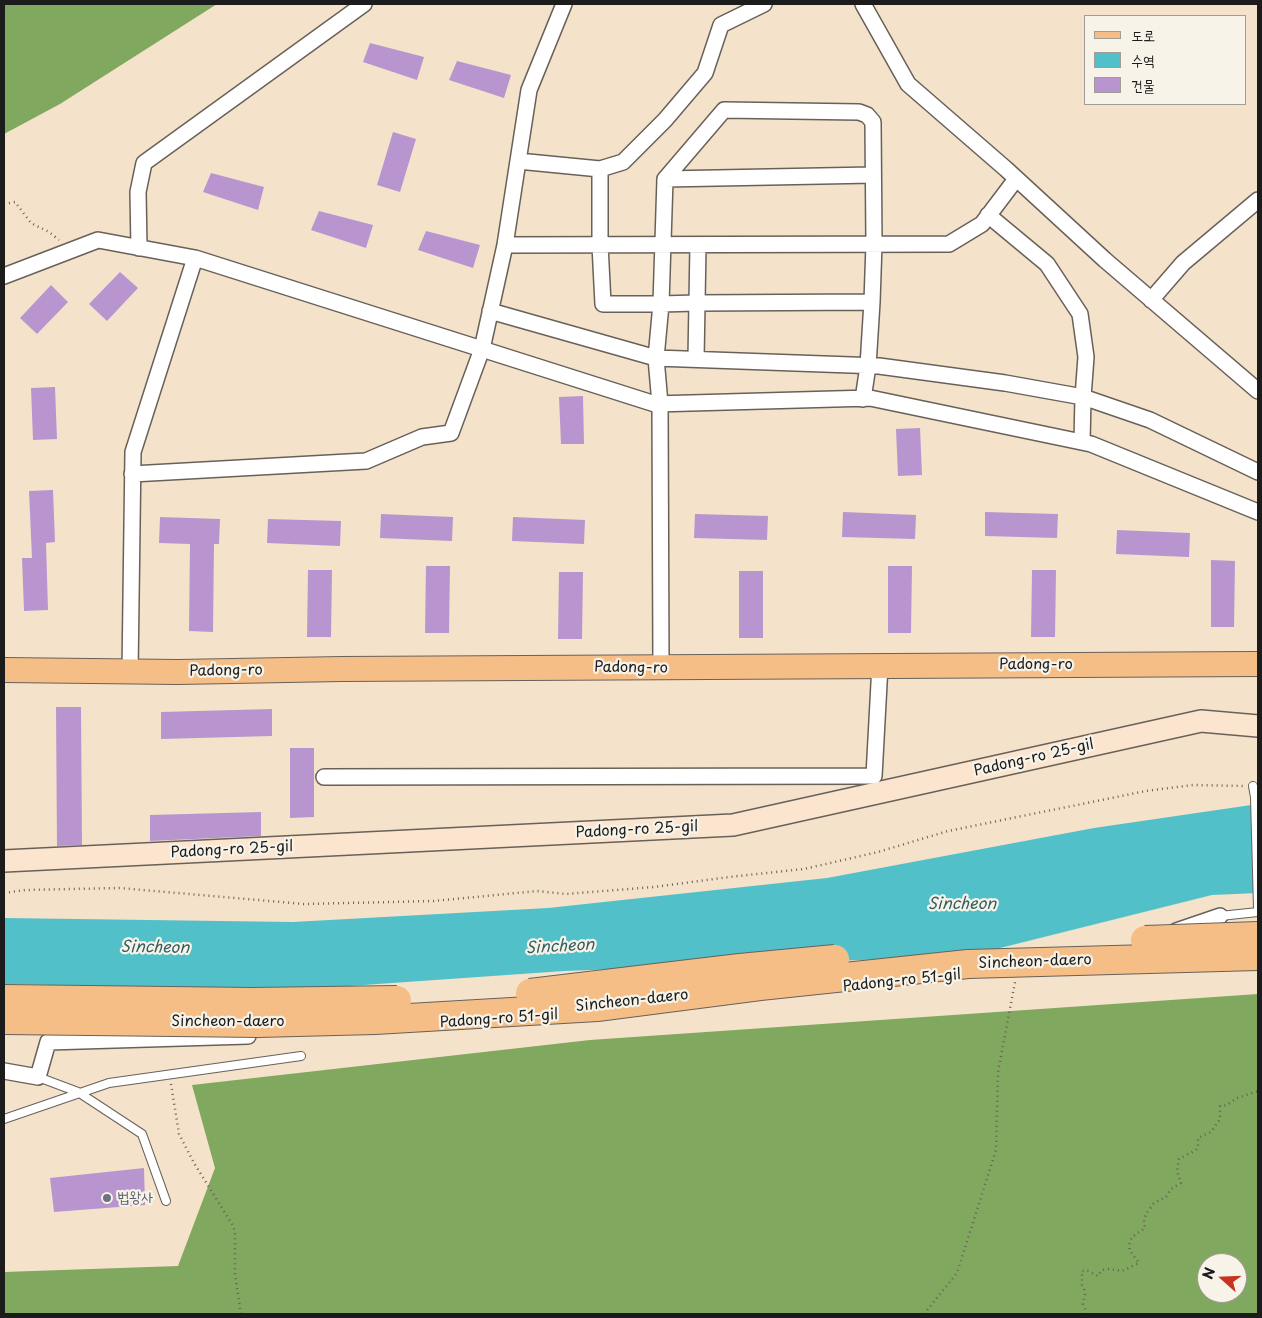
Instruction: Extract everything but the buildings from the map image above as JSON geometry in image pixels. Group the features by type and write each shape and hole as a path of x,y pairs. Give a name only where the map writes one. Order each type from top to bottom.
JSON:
{"highway":[{"name":"Sincheon-daero","path":"4,999 252,1002 387,1000 539,993 740,968 985,946 1258,936"},
{"name":"Sincheon-daero","path":"4,1020 258,1023 375,1020 597,1007 760,986 968,964 1258,956"}],"main road":[{"name":"Padong-ro","path":"4,670 130,672 880,665 1258,664"}],"street":[{"path":"139,248 138,192 144,163 364,4"},
{"path":"132,474 366,461 422,437 451,433 482,349 505,245 529,90 564,4"},
{"path":"518,162 600,169 623,162 665,120 705,73 721,25 764,4"},
{"path":"863,4 908,84 1105,260 1258,391"},
{"path":"662,668 660,404 656,358 661,304 666,179 724,110 859,112 868,115 872,122 874,244 868,366 864,399"},
{"path":"600,169 600,245 603,304 872,302"},
{"path":"666,179 873,175"},
{"path":"505,245 949,244 982,224 1016,179"},
{"path":"1151,300 1183,263 1258,200"},
{"path":"988,215 1046,264 1080,314 1086,357 1082,442"},
{"path":"4,276 98,240 195,258 655,404 870,398 1091,444 1258,512"},
{"path":"696,359 698,245"},
{"path":"130,672 133,452 195,258"},
{"path":"490,310 656,358 868,366 1005,383 1083,397 1150,420 1258,472"},
{"path":"324,777 874,785 880,665"},
{"name":"Padong-ro 25-gil","path":"4,861 733,825 874,785 1201,721 1258,726"},
{"name":"Padong-ro 51-gil","path":"38,1077 48,1042 271,1035 622,1011 951,976 1017,967 1071,968 1220,916"},
{"path":"4,1071 38,1077"}],"lane":[{"path":"1220,916 1258,910 1255,797 1253,786"},
{"path":"4,1119 109,1082 301,1056"},
{"path":"38,1077 78,1092 142,1134 166,1201"}],"path":[{"path":"4,204 15,202 31,223 49,232 72,249"},
{"path":"4,893 25,890 120,888 304,904 434,901 537,891 566,894 654,887 804,869 878,852 948,831 1146,791 1193,785 1253,786"},
{"path":"924,1314 957,1273 996,1150 998,1072 1017,967"},
{"path":"171,1074 171,1087 179,1134 194,1164 235,1231 235,1275 241,1314"},
{"path":"1085,1314 1082,1271 1088,1270 1098,1276 1102,1270 1122,1271 1139,1262 1130,1251 1132,1238 1145,1228 1144,1220 1154,1203 1166,1197 1171,1189 1181,1183 1177,1171 1179,1159 1196,1150 1198,1138 1210,1132 1220,1119 1220,1106 1227,1105 1237,1098 1258,1091"}],"green space":[{"path":"4,4 217,4 60,104 4,134"},
{"path":"1258,994 1258,1314 4,1314 4,1272 178,1266 215,1168 192,1085 590,1040"}],"water":[{"name":"Sincheon","path":"1258,804 1258,893 1212,895 968,956 564,971 292,990 4,984 4,918 293,922 548,908 827,878 1094,828"}],"place":[{"name":"법왕사","path":"107,1198"}]}
